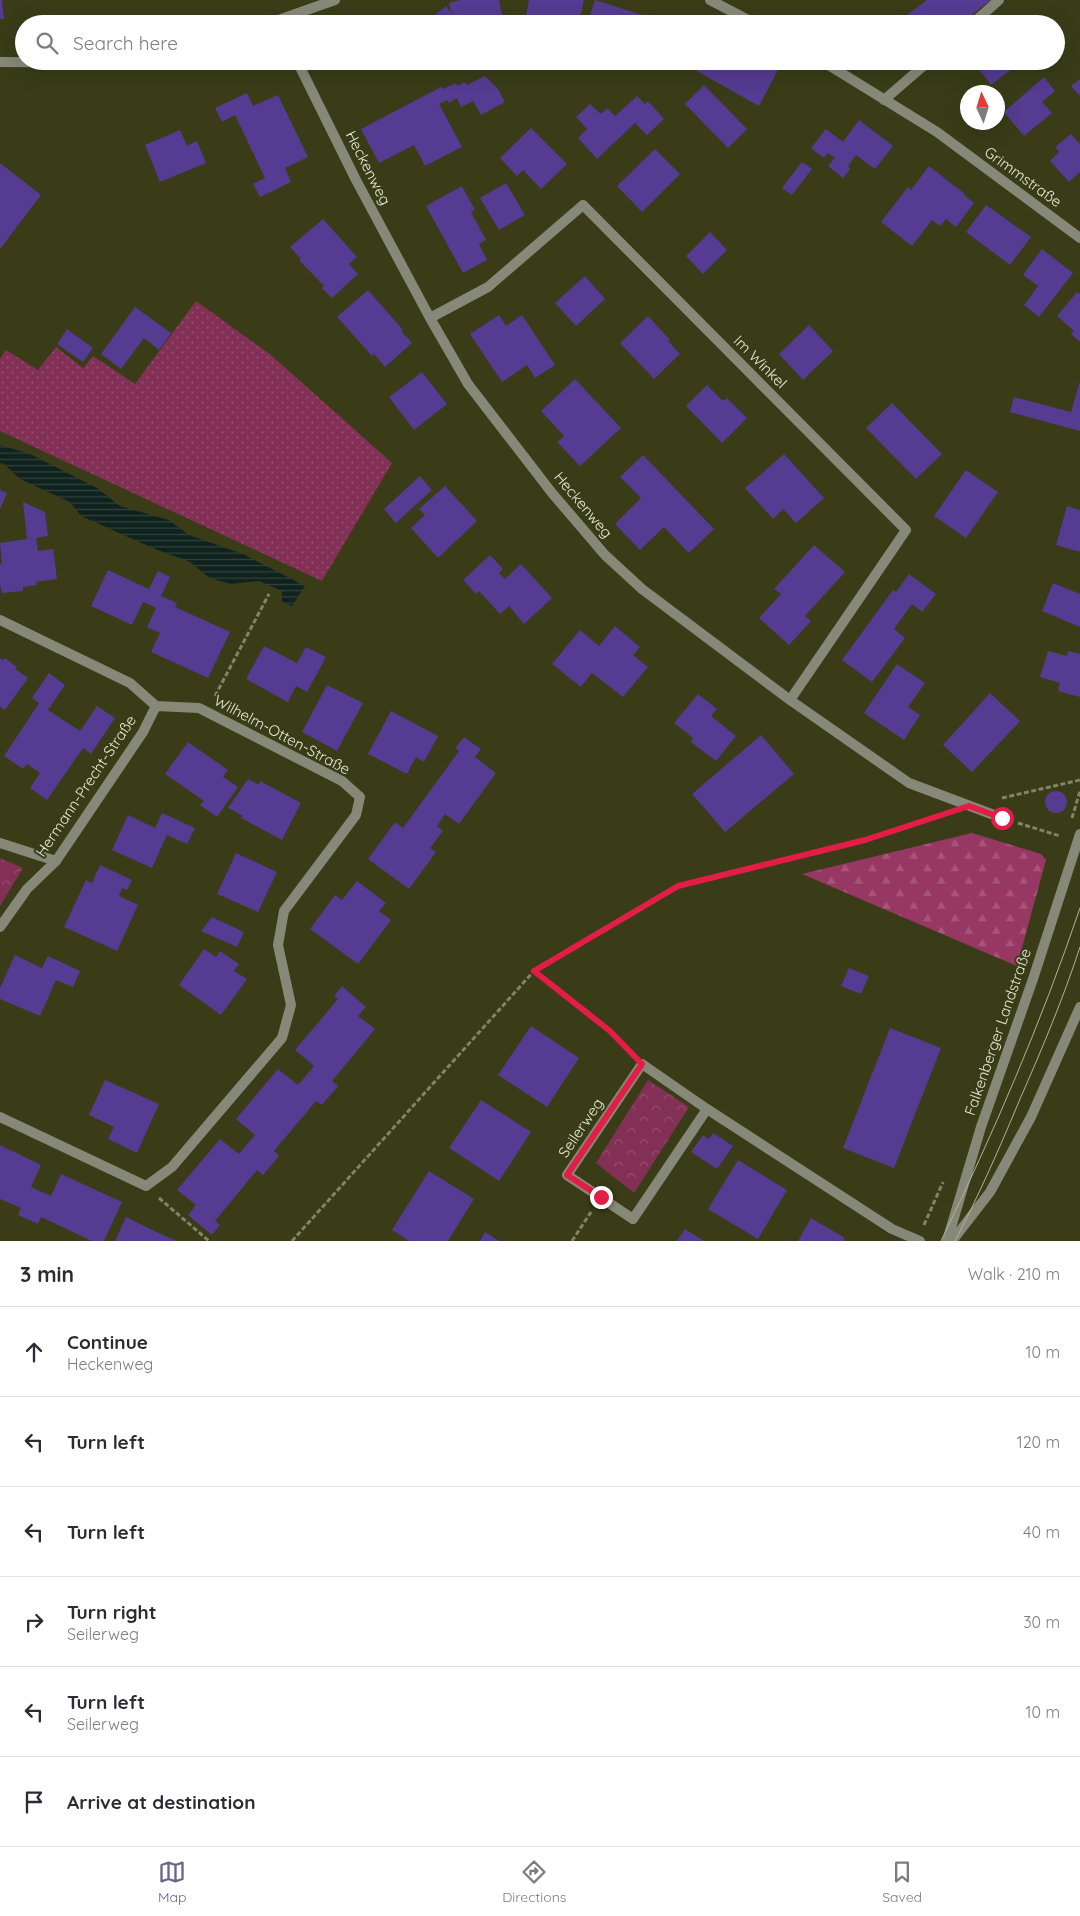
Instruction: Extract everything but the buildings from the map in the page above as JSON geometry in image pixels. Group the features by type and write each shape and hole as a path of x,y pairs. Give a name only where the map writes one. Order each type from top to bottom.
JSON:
{"street":[{"path":"295,15 335,0"},
{"path":"710,0 739,15"},
{"path":"982,15 999,0"},
{"path":"0,62 15,62"},
{"name":"Heckenweg","path":"301,70 356,180 430,318 468,384 552,493 605,555 642,589 790,700 909,783 1002,818"},
{"name":"Grimmstraße","path":"836,70 936,132 1080,238"},
{"path":"884,100 919,70"},
{"name":"Im Winkel","path":"430,318 488,288 583,205 906,530 790,700"},
{"path":"0,620 130,683 156,706"},
{"name":"Wilhelm-Otten-Straße","path":"146,1186 172,1166 282,1038 291,1005 278,945 284,911 356,815 360,796 342,782 199,708 156,706"},
{"name":"Hermann-Precht-Straße","path":"0,927 27,888 56,861 143,732 156,706"},
{"name":"Falkenberger Landstraße","path":"947,1241 981,1127 1033,980 1080,834"},
{"path":"0,843 56,861"},
{"path":"952,1241 990,1192 1031,1117 1080,1007"},
{"path":"642,1064 707,1109 892,1228 920,1241"},
{"name":"Seilerweg","path":"642,1064 567,1175 633,1219 707,1109"},
{"path":"0,1117 146,1186"}],"path":[{"path":"206,712 269,594"},
{"path":"292,1241 534,971 678,886 865,840 969,806 1080,780"},
{"path":"1002,818 1065,838"},
{"path":"534,971 610,1031 642,1064"},
{"path":"146,1186 209,1241"},
{"path":"572,1241 601,1197"}],"green space":[{"path":"196,301 271,355 392,463 322,581 0,431 0,359 6,350 38,370 56,347 83,368 93,356 135,384"},
{"path":"972,833 1041,854 1046,860 1017,966 802,874"},
{"path":"0,858 23,868 0,906"},
{"path":"648,1080 689,1107 634,1193 596,1163"}],"water":[{"path":"0,445 30,454 97,488 120,506 169,520 189,535 243,554 305,586 292,606 282,602 282,591 259,581 231,584 210,578 190,562 155,549 81,516 70,502 20,479 4,464 0,463"}],"tram line":[{"path":"941,1241 1016,1077 1080,908"},
{"path":"955,1241 989,1171 1036,1061 1080,947"}],"route":[{"path":"601,1197 567,1175 642,1064 610,1031 534,971 678,886 865,840 969,806 1002,818"}]}
